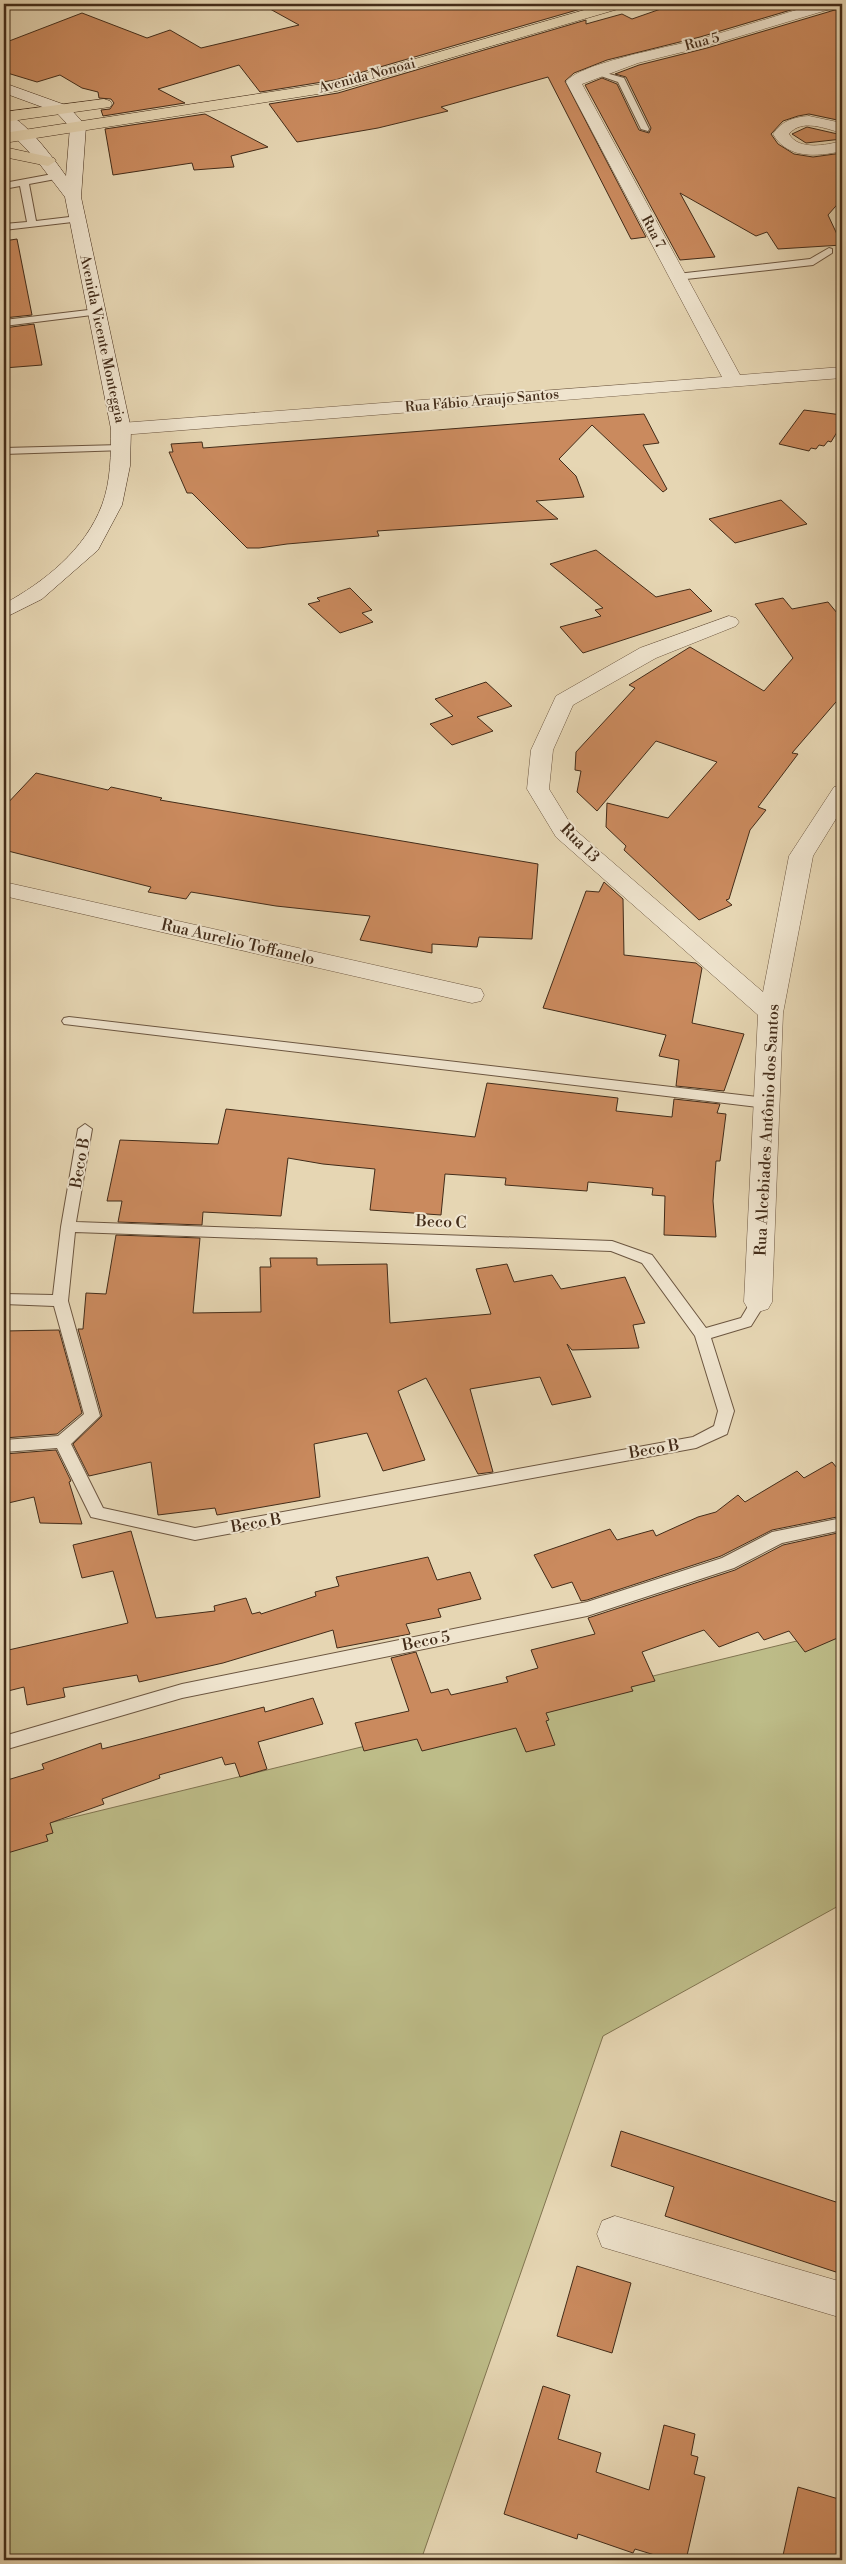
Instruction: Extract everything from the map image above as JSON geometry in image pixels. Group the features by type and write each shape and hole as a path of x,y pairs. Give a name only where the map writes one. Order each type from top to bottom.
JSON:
{"main road":[{"name":"Avenida Nonoai","path":"4,138 337,86 620,4"},
{"path":"195,92 279,80"},
{"path":"4,118 118,102"},
{"path":"4,152 48,162"}],"street":[{"name":"Rua 5","path":"574,82 633,59 702,42 832,4"},
{"name":"Rua 7","path":"574,82 574,87 734,381"},
{"path":"4,88 62,109 78,126"},
{"name":"Avenida Vicente Monteggia","path":"4,118 24,134 48,162 73,197"},
{"path":"842,128 826,123 805,122 788,126 780,134 786,143 804,149 825,150 842,146"},
{"name":"Avenida Vicente Monteggia","path":"4,612 35,595 88,550 112,505 120,466 121,439 73,197 78,126"},
{"name":"Rua Fábio Araujo Santos","path":"121,439 734,381 842,373"},
{"name":"Rua 13","path":"730,622 648,653 564,701 542,750 538,789 564,832 771,1012"},
{"name":"Rua Alcebiades Antônio dos Santos","path":"758,1302 771,1012 801,856 842,792"},
{"name":"Rua Aurelio Toffanelo","path":"4,889 472,995"},
{"path":"616,2234 842,2300"}],"lane":[{"path":"598,72 621,80 645,129"},
{"path":"4,186 24,184 58,176"},
{"path":"24,184 32,224"},
{"path":"4,226 78,219"},
{"path":"678,277 813,262 829,251"},
{"path":"4,323 97,312"},
{"path":"4,451 121,439"},
{"path":"69,1021 767,1102"},
{"name":"Beco B","path":"85,1129 68,1227 60,1301 92,1416 62,1442 97,1513 195,1534 696,1442 721,1430 726,1411 702,1335"},
{"name":"Beco C","path":"68,1227 612,1246 647,1259 687,1311 702,1335"},
{"path":"4,1299 60,1301"},
{"path":"702,1335 746,1322 758,1302"},
{"path":"4,1446 62,1442"},
{"name":"Beco 5","path":"4,1743 182,1691 587,1609 728,1563 778,1537 842,1524"}],"shaded area":[{"path":"842,1630 842,1904 603,2036 421,2560 4,2560 4,1834"}],"building":[{"path":"261,4 583,4 584,8 335,80 260,92 239,65 158,89 185,103 103,116 101,110 110,109 114,103 111,99 99,98 98,92 82,88 60,75 37,82 4,72 4,43 82,13 147,38 170,30 201,48 299,25"},
{"path":"675,4 811,4 700,37 607,60 574,73 565,81 646,237 631,239 548,77 441,107 448,111 378,128 297,142 269,104 338,93 586,20 586,24 622,14 632,19"},
{"path":"841,4 842,121 809,114 798,116 783,121 771,134 778,144 794,154 813,157 842,153 842,199 828,215 842,245 778,249 767,232 756,236 680,193 715,257 680,260 585,85 602,78 617,84 639,130 649,133 651,128 626,77 615,74 639,65 707,48 838,9"},
{"path":"205,114 268,147 231,156 234,167 194,170 192,163 113,175 105,129"},
{"path":"807,127 842,135 842,139 806,143 792,134"},
{"path":"17,239 32,315 4,318 4,241"},
{"path":"34,324 42,365 4,368 4,328"},
{"path":"804,410 842,415 842,424 831,442 828,441 824,446 819,445 816,449 811,448 809,451 779,444"},
{"path":"644,414 659,443 643,445 667,489 663,492 592,425 559,459 576,476 584,497 536,501 558,519 377,531 379,536 259,548 247,548 192,493 187,493 169,452 173,452 171,444 202,442 203,448"},
{"path":"781,500 807,524 735,543 709,519"},
{"path":"596,550 656,597 690,589 712,611 583,653 560,627 601,616 595,610 603,608 550,564"},
{"path":"350,588 372,610 362,613 373,622 340,633 308,604 320,601 317,598"},
{"path":"783,598 792,609 828,602 842,619 842,695 792,753 798,754 758,807 766,810 750,830 729,899 726,900 732,905 699,920 624,850 626,846 606,827 607,803 668,818 717,762 656,741 597,811 577,792 581,771 575,770 576,752 635,688 629,685 690,647 764,691 793,658 755,604"},
{"path":"486,682 512,706 477,717 493,731 452,745 430,724 453,716 435,699"},
{"path":"36,773 108,790 111,787 162,798 160,800 538,864 532,939 479,937 477,947 432,944 432,953 360,940 370,916 276,906 191,892 186,899 148,892 151,887 4,850 4,807"},
{"path":"604,882 623,899 624,955 696,963 702,968 692,1023 744,1034 724,1091 676,1086 679,1060 659,1056 666,1035 543,1008 586,891 599,892"},
{"path":"487,1083 618,1098 616,1111 672,1117 674,1099 720,1104 717,1113 726,1114 720,1161 716,1161 713,1201 716,1237 664,1235 665,1196 652,1195 653,1188 588,1182 587,1191 505,1185 506,1178 445,1174 441,1215 370,1210 375,1169 323,1164 288,1158 281,1216 203,1212 202,1225 118,1222 122,1201 107,1201 120,1140 218,1144 226,1109 475,1137"},
{"path":"116,1235 200,1238 193,1313 261,1312 260,1267 271,1267 270,1258 317,1258 317,1265 387,1264 390,1323 491,1314 476,1269 507,1264 514,1282 552,1275 561,1289 625,1277 645,1323 633,1325 639,1348 572,1350 567,1344 591,1397 552,1405 540,1377 470,1389 493,1472 478,1474 426,1378 398,1391 425,1460 383,1471 367,1433 314,1444 320,1497 217,1515 215,1508 158,1515 151,1462 89,1476 73,1444 102,1416 78,1329 83,1329 86,1293 106,1294"},
{"path":"59,1330 82,1413 57,1434 4,1438 4,1331"},
{"path":"56,1450 71,1481 69,1482 82,1524 40,1523 34,1497 4,1504 4,1454"},
{"path":"832,1462 842,1474 842,1516 772,1530 721,1556 587,1600 581,1601 572,1582 552,1588 534,1555 610,1529 617,1540 653,1530 656,1536 698,1517 716,1512 738,1495 745,1502 797,1471 804,1478"},
{"path":"131,1531 156,1618 215,1611 214,1606 246,1598 252,1614 260,1612 261,1614 316,1596 315,1592 339,1586 336,1577 428,1557 437,1580 470,1572 481,1599 438,1609 441,1617 406,1624 410,1634 337,1648 333,1630 223,1663 139,1682 137,1675 63,1688 65,1697 27,1705 24,1687 4,1692 4,1651 128,1623 113,1571 82,1578 73,1545"},
{"path":"842,1532 842,1636 805,1652 789,1631 764,1640 758,1632 719,1647 704,1630 642,1652 655,1681 631,1687 633,1691 546,1713 549,1720 546,1721 555,1745 526,1752 516,1728 422,1751 417,1739 364,1751 355,1723 409,1711 391,1658 416,1652 431,1693 448,1689 451,1695 508,1682 506,1677 538,1668 531,1650 595,1634 588,1618 735,1570 783,1545"},
{"path":"313,1698 323,1724 258,1742 267,1769 240,1777 235,1763 225,1765 222,1757 159,1775 160,1778 102,1799 104,1804 50,1823 53,1833 46,1835 48,1841 4,1854 4,1781 44,1769 42,1764 101,1743 102,1749 264,1707 265,1712"},
{"path":"621,2131 842,2204 842,2274 665,2216 674,2187 611,2166"},
{"path":"577,2266 631,2283 612,2353 557,2336"},
{"path":"543,2386 570,2395 558,2439 601,2453 596,2472 649,2490 664,2425 695,2434 691,2455 698,2457 694,2474 705,2477 686,2560 671,2560 635,2549 633,2553 578,2534 577,2539 504,2514"},
{"path":"798,2487 842,2500 842,2560 782,2560"}]}
